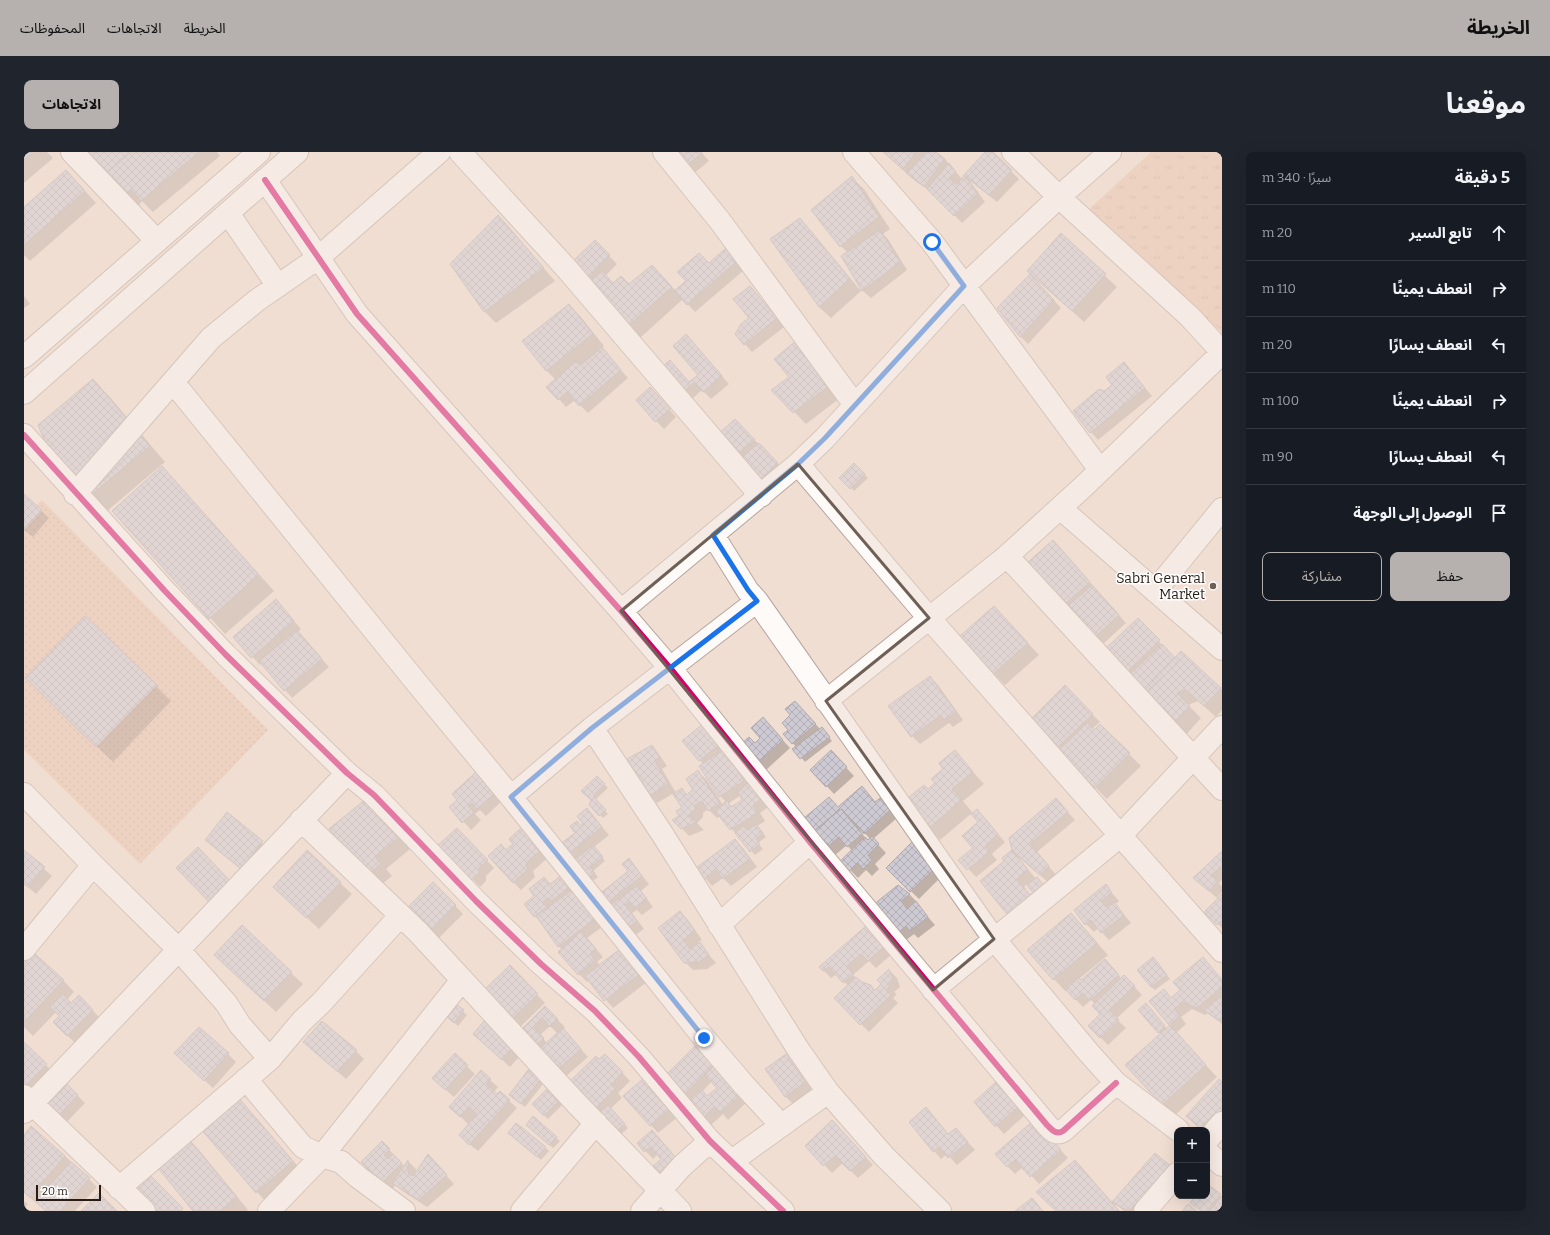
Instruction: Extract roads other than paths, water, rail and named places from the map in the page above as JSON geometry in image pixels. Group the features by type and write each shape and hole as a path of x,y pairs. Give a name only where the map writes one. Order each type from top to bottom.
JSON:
{"street":[{"path":"72,152 157,241"},
{"path":"24,357 259,152"},
{"path":"24,393 297,152"},
{"path":"76,494 211,338 234,318 318,258 439,152"},
{"path":"460,152 567,269 761,496"},
{"path":"664,152 720,221 855,405"},
{"path":"854,152 932,242 1100,470"},
{"path":"826,701 1007,556 1060,508 1222,352 1190,317 1059,197 1013,152"},
{"path":"621,611 798,464 825,438 964,286 1059,197 1110,152"},
{"path":"265,180 357,314 670,668 810,842 1024,1099 1056,1132 1059,1133 1063,1132 1116,1083"},
{"path":"228,213 278,286"},
{"path":"173,382 511,797 704,1038 781,1125"},
{"path":"24,435 164,590 226,655 347,773 374,795 476,901 541,964 595,1011 639,1057 710,1141 783,1211"},
{"path":"798,464 929,618 1222,951"},
{"path":"1060,508 1222,649"},
{"path":"1155,591 1222,509"},
{"path":"713,535 748,590 994,939 1089,1053 1116,1083 1174,1127"},
{"path":"1007,556 1222,789"},
{"path":"511,797 592,728 686,654 757,601"},
{"path":"933,990 1120,836 1222,727"},
{"path":"592,728 661,832 798,1049 828,1092 884,1156 940,1211"},
{"path":"144,1211 26,1104 347,773"},
{"path":"28,805 93,865 178,948 226,1003 240,1025 270,1060"},
{"path":"301,820 400,916 680,1211"},
{"path":"719,926 810,842"},
{"path":"24,949 93,865"},
{"path":"119,1188 270,1060 302,1021 321,1004 400,916"},
{"path":"270,1211 322,1156 462,980"},
{"path":"246,1080 303,1147 322,1156 341,1162 358,1177 404,1211"},
{"path":"732,1161 828,1092"},
{"path":"1210,1137 1222,1123"},
{"path":"522,1211 596,1124"},
{"path":"642,1211 682,1166 710,1141"},
{"path":"1210,1155 1222,1165"},
{"path":"1145,1211 1174,1177"}],"place":[{"name":"Sabri General Market","path":"1213,586"}]}
